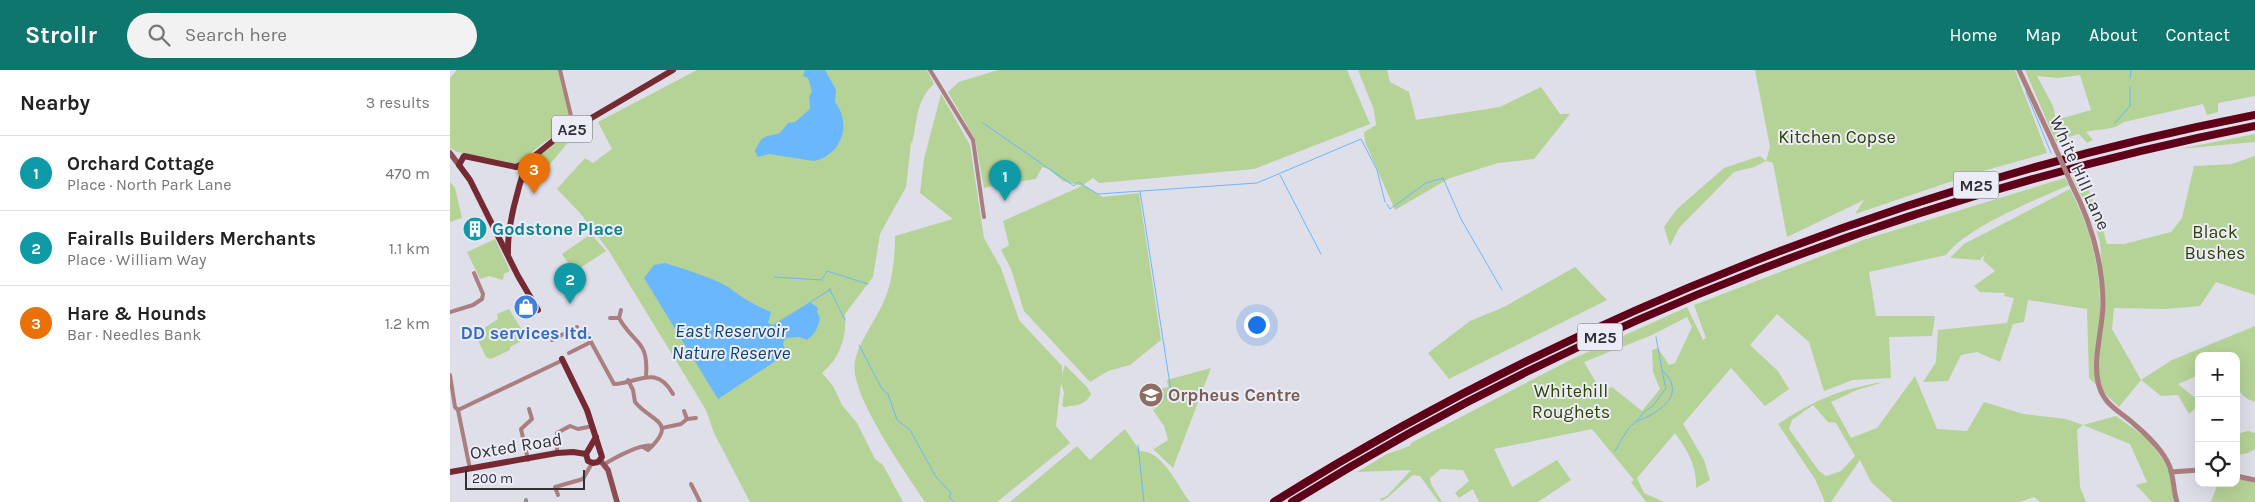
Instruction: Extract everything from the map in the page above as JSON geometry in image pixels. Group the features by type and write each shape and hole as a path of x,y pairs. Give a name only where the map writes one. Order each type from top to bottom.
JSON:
{"highway":[{"name":"M25","path":"1274,502 1398,429 1522,363 1629,313 1739,267 1865,221 1977,184 2116,146 2255,116"},
{"name":"M25","path":"1292,502 1404,436 1545,363 1656,312 1764,267 1886,223 2017,183 2126,154 2255,126"}],"main road":[{"name":"A25","path":"516,167 527,162 542,148 574,128 673,70"},
{"path":"450,152 516,167 521,179"},
{"path":"450,152 470,180 508,256 538,310"},
{"path":"459,165 464,156"},
{"path":"508,256 508,241 521,179 527,162"},
{"path":"500,240 508,241"},
{"path":"563,359 593,426 596,436 595,449"},
{"path":"595,449 586,454 587,459 592,463 602,462"},
{"path":"595,449 602,454 602,462 617,502"},
{"name":"Oxted Road","path":"450,472 557,454 573,452 586,454"}],"street":[{"path":"560,70 574,128"},
{"path":"930,70 973,140 984,217"},
{"name":"White Hill Lane","path":"2018,70 2094,235 2100,264 2103,306 2097,367 2099,384 2109,405 2152,441 2169,464 2177,502"},
{"path":"450,312 473,306 482,299 483,294 474,273"},
{"path":"621,310 619,318 624,328 637,338 644,348 647,360 646,377"},
{"path":"610,318 619,318"},
{"path":"552,340 577,327"},
{"path":"585,331 613,383 617,384 646,377 667,384 673,394"},
{"path":"569,353 591,342"},
{"path":"458,410 563,359"},
{"path":"450,376 455,407 458,410 470,469"},
{"path":"602,462 632,450 643,448 648,450 660,438 662,428 658,420 635,402 633,390 628,380"},
{"path":"528,460 521,429 532,419 530,409"},
{"path":"684,411 687,418"},
{"path":"662,428 680,424 687,418 696,418"},
{"path":"557,454 557,433 570,426 578,429 593,426"},
{"path":"558,495 555,487 583,479 592,463"},
{"path":"2171,472 2195,470"},
{"path":"2240,477 2255,480"},
{"path":"691,484 700,502"}],"green space":[{"path":"457,70 558,70 569,114 569,126 543,143 518,164 457,152 450,148 450,78"},
{"path":"697,70 927,70 934,84 928,90 921,103 911,143 906,187 880,234 873,277 845,314 845,331 838,354 822,373 833,386 842,405 857,423 875,459 883,465 903,502 750,502 714,433 706,410 609,251 580,213 557,189 585,158 593,163 612,149 598,122"},
{"path":"998,70 1347,70 1370,124 1254,169 1099,183 1093,178 1083,185 1103,197 1139,193 1161,340 1130,365 1108,371 1090,382 1024,311 1011,269 1001,250 1009,245 1003,221 1082,186 1063,181 1048,169 1042,167 1036,179 1017,182 1013,187 996,185 984,188 975,139 948,92 959,82"},
{"path":"1358,70 1387,70 1390,82 1409,92 1416,120 1500,107 1541,87 1560,114 1570,114 1534,159 1498,163 1450,178 1395,210 1365,142 1364,132 1376,125 1374,110"},
{"name":"Kitchen Copse","path":"1755,70 2015,70 2047,153 1976,173 1855,214 1864,200 1787,237 1773,163 1766,161 1770,147"},
{"path":"2025,70 2255,70 2255,96 2218,103 2218,112 2207,115 2203,104 2124,122 2111,128 2086,132 2093,140 2087,143 2079,134 2069,137 2061,130 2068,139 2056,142","holes":["2080,75 2091,110 2056,120 2053,106 2037,76 2058,78"]},
{"path":"941,94 970,145 984,238 1001,268 1019,320 1062,366 1062,374 1065,365 1087,387 1091,394 1083,403 1064,407 1062,406 1064,393 1061,383 1056,426 1070,443 997,502 925,502 893,454 869,412 860,393 855,375 857,353 883,304 888,289 895,251 895,236 953,219 920,193 924,159"},
{"path":"2255,134 2255,142 2179,149"},
{"path":"567,135 571,139 539,177 526,171 540,152"},
{"path":"1760,156 1766,161 1754,167 1734,172 1679,228 1670,246 1664,227 1677,209 1724,168"},
{"name":"Black Bushes","path":"2255,156 2255,295 2216,282 2200,306 2165,309 2114,308 2112,329 2141,380 2119,407 2089,378 2087,309 2028,300 2024,322 2013,324 2000,362 1977,352 1961,355 1948,381 1923,382 1936,362 1938,330 2007,323 2014,298 2004,296 2005,293 1980,292 1974,286 1995,271 1983,260 1985,254 1980,260 1950,258 1964,244 2070,189 2088,231 2098,274 2100,305 2105,308 2100,242 2094,222 2072,177 2082,174 2100,219 2107,244 2124,244 2171,232 2182,218 2194,166 2232,164"},
{"name":"Whitehill Roughets","path":"2065,178 2069,185 1985,224 1956,244 1946,255 1869,272 1876,316 1935,316 1932,336 1889,337 1891,378 1853,380 1824,391 1809,342 1777,314 1750,345 1778,371 1789,389 1765,406 1731,368 1683,424 1704,460 1710,480 1696,488 1695,473 1691,459 1675,433 1637,478 1644,493 1664,502 1646,502 1631,482 1634,480 1592,429 1494,449 1512,487 1557,460 1571,480 1538,502 1479,502 1473,489 1459,498 1455,493 1469,481 1463,470 1441,469 1430,478 1431,484 1442,502 1439,502 1420,476 1413,475 1381,501 1380,499 1387,496 1411,470 1357,472 1387,454 1410,446 1411,443 1568,361 1687,307 1703,340 1706,338 1694,305 1866,239","holes":["1687,317 1692,327 1675,363 1669,365 1658,348 1652,350 1653,372 1660,389 1642,411 1612,387 1601,391 1584,362 1652,335"]},
{"path":"450,182 455,188 462,218 450,222"},
{"path":"591,234 606,251 574,272 562,254"},
{"path":"495,239 510,271 504,274 503,280 489,276 480,279 467,252"},
{"path":"1575,267 1607,300 1449,379 1428,353 1470,321 1504,307"},
{"path":"509,309 525,335 518,339 520,342 510,347 510,350 491,359 486,357 475,334 498,319 497,314"},
{"path":"2255,326 2255,402 2242,395 2240,392 2240,352 2195,352 2195,377 2178,384 2195,398 2195,409 2189,414 2178,395 2161,396 2141,380 2172,360"},
{"path":"1211,368 1173,468 1150,446 1154,449 1168,440 1164,426 1153,410 1158,406 1156,399 1163,388 1168,387 1167,380"},
{"path":"1915,376 1937,429 1967,431 1984,402 2023,414 2066,419 2083,425 2077,430 2080,487 2086,502 2040,502 2034,497 2020,502 1893,502 1871,482 1860,460 1831,502 1825,502 1815,479 1778,424 1804,408 1840,392 1884,382 1857,390 1831,402 1851,438 1877,428","holes":["1813,405 1828,422 1836,423 1855,456 1841,471 1826,476 1819,471 1789,429 1792,420"]},
{"path":"2116,416 2148,439 2166,464 2179,502 2152,502 2136,485 2147,482 2130,444 2083,425"},
{"path":"1125,429 1140,451 1148,452 1156,457 1169,470 1190,502 1010,502 1077,446 1090,460"},
{"path":"2248,431 2255,433 2255,449 2240,454 2240,433"},
{"path":"2240,474 2255,478 2255,502 2211,502 2217,487 2240,487"}],"water":[{"path":"805,70 825,70 836,90 835,102 843,120 841,138 824,158 814,161 769,154 758,157 755,151 762,139 780,133 788,123 795,122 810,109 809,97 812,91 808,78 803,76"},
{"name":"East Reservoir Nature Reserve","path":"665,263 725,285 750,302 771,312 768,323 773,325 810,302 818,308 817,312 820,318 817,328 807,340 800,337 786,338 783,343 786,354 718,399 644,278 654,265"}],"waterway":[{"path":"2130,78 2131,70"},
{"path":"2115,123 2130,106 2130,87"},
{"path":"2026,92 2051,153"},
{"path":"983,123 1074,186 1078,182 1098,194 1257,183 1361,139 1377,170 1385,202"},
{"path":"1280,175 1321,254"},
{"path":"1387,204 1390,209 1426,183 1443,178 1461,219 1502,290"},
{"path":"1140,191 1171,391 1153,408"},
{"path":"823,278 827,271 868,284"},
{"path":"774,277 823,280"},
{"path":"829,288 845,320"},
{"path":"810,302 830,290"},
{"path":"1615,451 1625,433 1634,423 1657,411 1671,396 1672,384 1662,370 1656,337"},
{"path":"859,345 882,389 888,394 897,420 910,430 936,477 951,493 949,497 954,502"},
{"path":"1636,422 1644,412 1653,406 1666,388 1662,371"},
{"path":"1138,445 1144,502"}],"place":[{"name":"Hare & Hounds","path":"534,194"},
{"name":"Orchard Cottage","path":"1005,201"},
{"name":"Godstone Place","path":"475,229"},
{"name":"Fairalls Builders Merchants","path":"570,304"},
{"name":"DD services ltd.","path":"526,307"},
{"name":"Orpheus Centre","path":"1151,395"}]}
